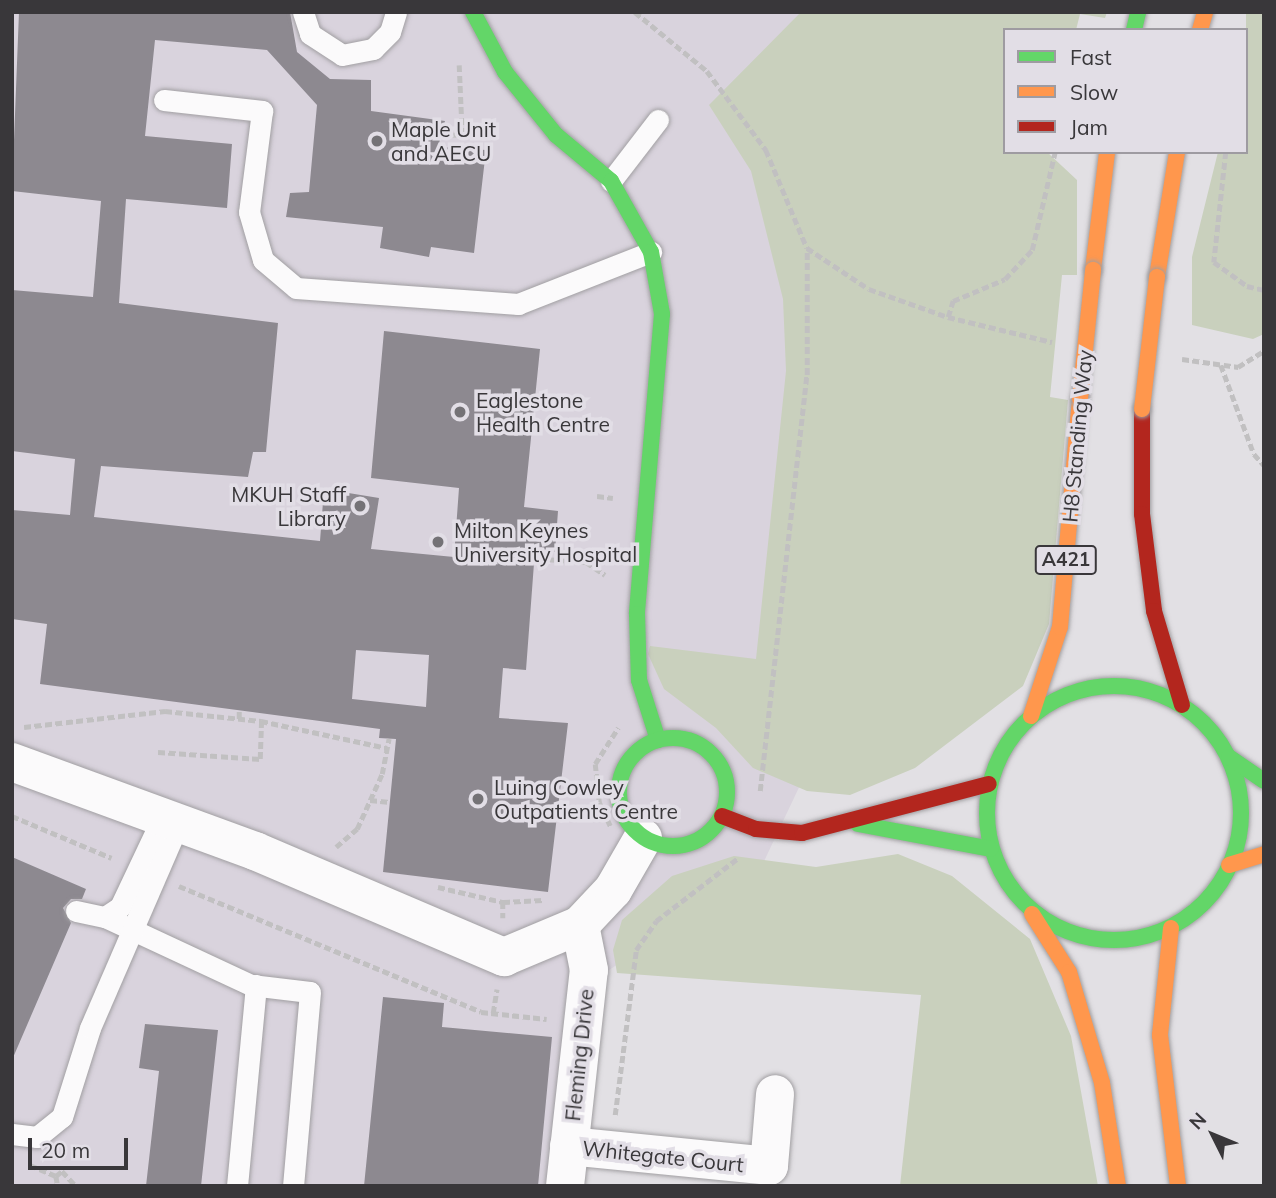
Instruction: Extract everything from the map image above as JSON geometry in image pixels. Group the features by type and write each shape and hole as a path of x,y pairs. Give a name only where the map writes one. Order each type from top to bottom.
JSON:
{"main road":[{"path":"473,14 505,72 556,135 611,181 651,252 662,314 637,614 639,680 659,740"},
{"name":"H8 Standing Way","path":"1031,716 1060,627 1080,399 1107,154"},
{"path":"1177,154 1157,277 1142,410 1142,514 1154,611 1182,705"},
{"path":"1118,1186 1102,1083 1069,972 1025,904 1003,879 990,849 989,783 1005,746 1031,716 1066,695 1105,686 1145,689 1182,705 1201,719 1229,757 1264,781"},
{"path":"659,740 693,742 720,764 726,781 722,816 696,842 660,845 629,837 619,784 632,756 659,740"},
{"path":"1025,904 1056,928 1094,940 1133,940 1171,928 1200,908 1229,865 1242,818 1229,757"},
{"path":"722,816 755,829 802,833 850,823 989,783"},
{"path":"850,823 990,849"},
{"path":"1229,865 1264,853"},
{"path":"1171,928 1160,1035 1178,1186"}],"street":[{"path":"12,762 171,819 504,957 567,912 613,890 629,837"},
{"name":"Fleming Drive","path":"565,1186 589,970 567,912"},
{"name":"Whitegate Court","path":"569,1146 769,1166 775,1094"}],"lane":[{"path":"303,12 310,34 342,55 373,49 390,32 396,12"},
{"path":"164,100 262,111 248,212 263,260 296,288 518,304 651,252"},
{"path":"611,181 659,120"},
{"path":"105,917 120,907 146,872 171,819"},
{"path":"12,1134 37,1137 52,1130 62,1117 80,1055 132,929 146,872"},
{"path":"76,911 105,917 256,985 310,992 293,1186"},
{"path":"237,1186 256,985"}],"path":[{"path":"611,1150 636,950 656,921 734,866 755,829 807,376 807,248 766,150 707,71 635,12"},
{"path":"442,134 462,135 464,94 452,27 473,14"},
{"path":"948,317 953,301 1005,279 1031,250 1055,154"},
{"path":"1226,154 1214,262 1247,286 1264,290"},
{"path":"807,248 869,289 948,317 1043,341"},
{"path":"1221,365 1254,454 1264,465"},
{"path":"505,556 586,562 607,577 607,589"},
{"path":"239,709 239,719"},
{"path":"12,728 165,711 261,721 387,748"},
{"path":"626,720 595,764 599,802 629,837"},
{"path":"158,752 260,759 261,721"},
{"path":"335,848 357,829 370,800 389,739"},
{"path":"370,800 390,802"},
{"path":"12,816 481,1012 582,1023 624,1031"},
{"path":"322,842 345,855"},
{"path":"430,886 503,902 567,912"},
{"path":"23,1163 56,1176"},
{"path":"56,1176 62,1171 76,1186"},
{"path":"56,1176 58,1186"}],"shaded area":[{"name":"Milton Keynes University Hospital","path":"12,12 890,12 821,741 748,895 670,929 566,999 551,1186 12,1186"}],"green space":[{"path":"801,12 1107,12 1105,18 1080,14 1076,28 1003,28 1003,154 1049,154 1077,180 1077,275 1062,275 1050,397 1068,400 1049,624 1023,686 915,768 850,795 807,791 753,768 716,728 664,689 648,654 650,646 756,659 786,371 783,299 751,171 709,105"},
{"path":"1246,12 1264,12 1264,334 1253,339 1192,325 1192,257 1218,154 1248,154"},
{"path":"898,854 952,876 1030,939 1071,1036 1098,1186 900,1186 921,995 617,973 613,950 622,920 672,876 734,856 816,867"}],"building":[{"path":"19,12 290,12 297,52 330,79 371,80 371,111 445,121 438,147 486,150 474,253 431,247 429,257 380,248 383,227 286,217 290,193 309,192 317,105 267,50 155,40 145,136 232,144 227,208 126,199 119,303 278,323 266,452 253,452 248,477 101,466 94,517 320,541 324,489 379,498 371,549 454,557 459,488 371,478 384,331 540,349 524,507 558,511 555,552 535,550 526,670 503,668 499,718 568,723 548,892 383,872 396,739 379,738 380,729 40,684 47,624 12,619 12,510 70,515 75,459 12,451 12,290 93,297 101,201 12,191","holes":["356,650 429,655 426,707 352,699"]},
{"path":"12,857 86,889 82,899 71,899 63,908 71,923 12,1060"},
{"path":"383,997 444,1003 442,1027 552,1037 538,1186 364,1186"},
{"path":"145,1024 218,1030 201,1186 146,1186 159,1071 139,1068"}],"traffic: fast":[{"path":"473,12 505,72 556,135 611,181 651,252 662,314 637,614 639,680 658,740"},
{"path":"1134,28 1138,12"},
{"path":"1114,686 1151,691 1185,707 1204,723 1220,742 1236,776 1241,813 1236,850 1220,884 1204,903 1185,919 1151,935 1114,940 1077,935 1043,919 1024,903 1008,884 992,850 987,813 992,776 1008,742 1024,723 1043,707 1077,691 1114,686"},
{"path":"673,738 694,742 711,754 723,771 727,792 723,813 711,830 694,842 673,846 652,842 635,830 623,813 619,792 623,771 635,754 652,742 673,738"},
{"path":"1229,757 1264,781"},
{"path":"858,824 991,849"}],"traffic: slow":[{"path":"1201,28 1205,12"},
{"path":"1093,270 1107,154"},
{"path":"1157,277 1177,154"},
{"path":"1080,399 1093,270"},
{"path":"1142,409 1157,277"},
{"path":"1031,716 1060,627 1080,399"},
{"path":"1229,865 1264,854"},
{"path":"1032,914 1069,972 1102,1083 1118,1186"},
{"path":"1171,928 1160,1035 1178,1186"}],"traffic: jam":[{"path":"1142,409 1142,514 1154,611 1182,705"},
{"path":"722,816 756,829 802,833 989,784"}],"place":[{"name":"Maple Unit and AECU","path":"377,141"},
{"name":"Eaglestone Health Centre","path":"460,412"},
{"name":"MKUH Staff Library","path":"360,506"},
{"name":"Milton Keynes University Hospital","path":"438,542"},
{"name":"Luing Cowley Outpatients Centre","path":"478,799"}]}
